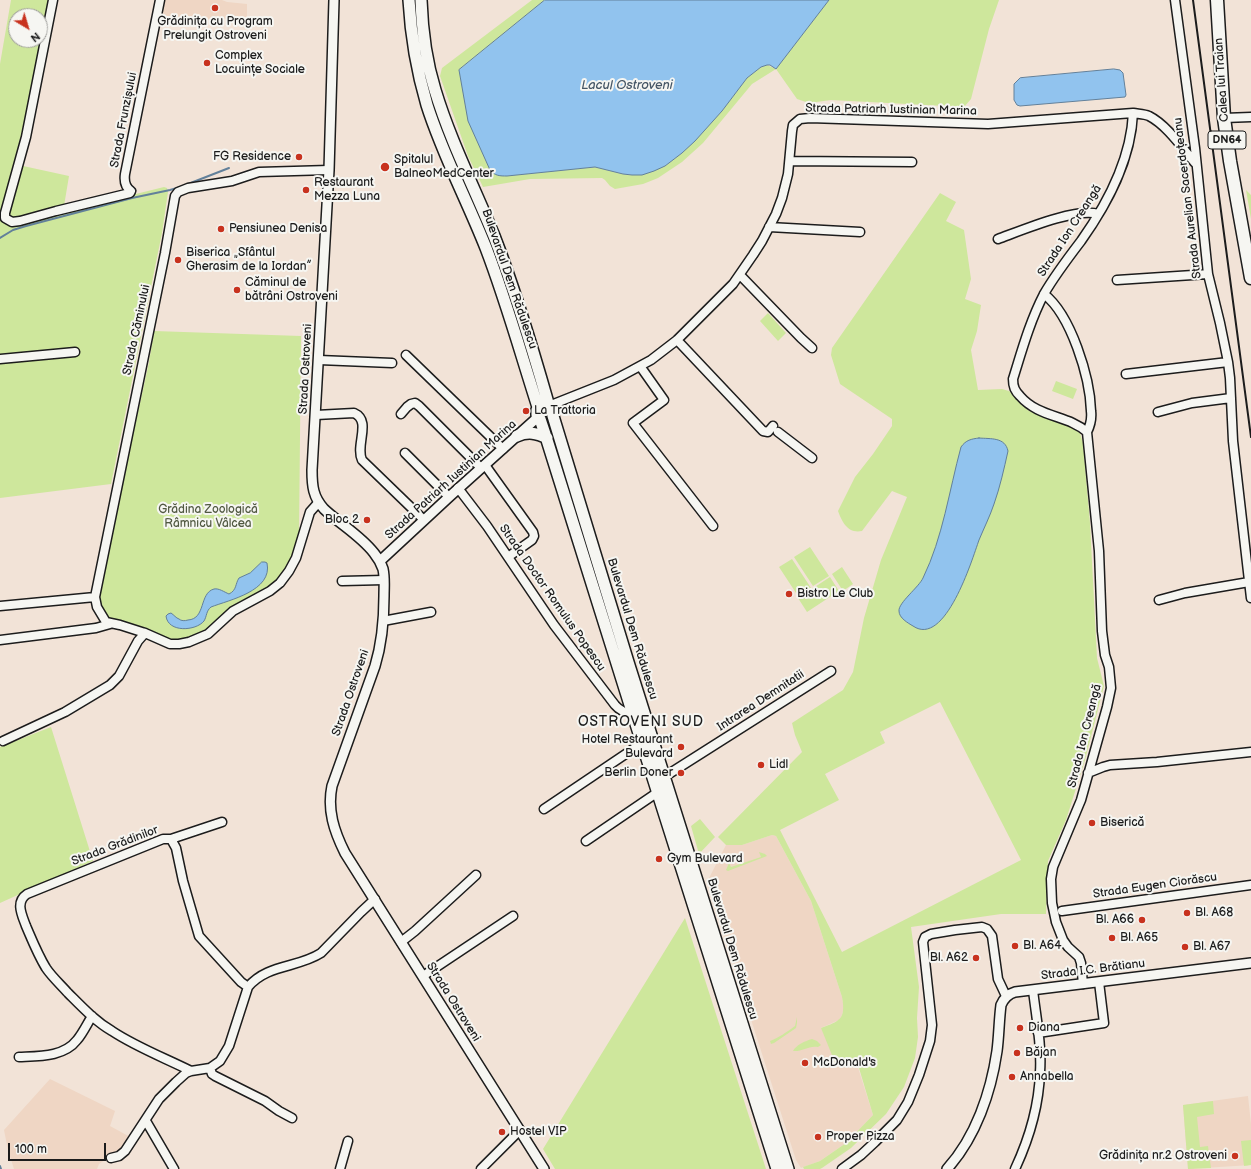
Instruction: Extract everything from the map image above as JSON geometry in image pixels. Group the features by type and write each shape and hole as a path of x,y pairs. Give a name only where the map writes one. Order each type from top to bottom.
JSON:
{"main road":[{"name":"Bulevardul Dem Rădulescu","path":"409,0 414,49 427,106 480,233 546,411 664,777 694,890 777,1169"},
{"name":"Bulevardul Dem Rădulescu","path":"421,0 426,48 436,94 514,292 546,411 547,438 642,743 658,792 694,890 788,1169"},
{"name":"Calea lui Traian","path":"1217,0 1224,118 1230,161 1251,278"},
{"path":"517,436 531,433 540,434 547,438"}],"street":[{"name":"Strada Frunzișului","path":"53,0 26,137 5,213 5,218 12,222 130,193 131,191 126,185 125,174 160,0"},
{"name":"Strada Ostroveni","path":"334,0 329,170 312,480 315,497 318,503 329,514 369,546 380,561 384,580 383,621 378,657 334,779 330,801 332,821 340,842 544,1169"},
{"name":"Strada Aurelian Sacerdoțeanu","path":"1175,0 1196,164 1208,274 1222,329 1228,362 1233,441 1251,598"},
{"name":"Strada Patriarh Iustinian Marina","path":"380,561 458,488 546,411 566,400 614,380 651,360 677,340 724,293 740,275 753,256 769,228 782,198 790,162 792,130 796,121 804,118 988,124 1133,113 1149,116 1158,122 1166,129 1196,164"},
{"name":"Strada Ion Creangă","path":"1087,432 1077,425 1045,414 1027,403 1016,392 1013,380 1028,330 1044,294 1098,214 1121,171 1130,142 1133,113"},
{"path":"1224,118 1251,117"},
{"path":"790,162 912,162"},
{"name":"Strada Căminului","path":"95,596 165,253 174,196 178,192 188,188 232,182 259,172 329,170"},
{"path":"998,239 1068,216 1092,212 1098,214"},
{"path":"769,228 860,232"},
{"path":"1117,280 1208,274"},
{"path":"740,275 812,348"},
{"name":"Strada Ion Creangă","path":"1044,294 1051,299 1067,326 1081,357 1088,383 1092,413 1087,432 1099,551 1102,631 1105,656 1109,667 1111,688 1080,800 1053,867 1051,879 1052,903 1056,922 1063,940 1078,957 1081,963 1083,984"},
{"path":"677,340 763,431 768,432 775,429 812,458"},
{"path":"0,359 74,352"},
{"path":"406,356 502,449"},
{"path":"319,360 392,363"},
{"path":"1126,374 1228,362"},
{"path":"640,366 664,400 634,423 713,526"},
{"path":"1158,412 1192,403 1231,398"},
{"path":"401,414 411,404 419,406 483,467 533,532 534,536 532,540 508,557"},
{"path":"316,415 354,413 359,415 363,422 359,450 362,460 424,520"},
{"path":"405,453 449,497"},
{"name":"Strada Doctor Romulus Popescu","path":"458,488 554,624 618,709 633,714"},
{"path":"0,640 96,628 108,623 120,625 145,633 170,644 189,642 208,634 233,611 270,591 280,583 296,558 309,516 313,508 318,503"},
{"path":"342,581 384,580"},
{"path":"1160,600 1185,593 1249,582"},
{"path":"0,606 95,596 97,607 108,623"},
{"path":"383,621 431,612"},
{"path":"2,741 65,712 110,685 120,676 138,641 145,633"},
{"name":"Intrarea Demnitatii","path":"664,777 831,671"},
{"path":"544,809 642,743"},
{"path":"1088,773 1103,767 1114,765 1251,752"},
{"path":"586,840 658,792"},
{"name":"Strada Grădinilor","path":"92,1016 46,968 23,920 20,909 20,900 27,894 163,839 171,839 222,822"},
{"path":"171,839 176,848 183,881 199,936 241,982 248,987"},
{"path":"401,942 476,875"},
{"name":"Strada Eugen Ciorăscu","path":"1062,911 1251,885"},
{"path":"111,1158 119,1156 126,1151 159,1099 181,1077 191,1071 210,1068 220,1061 229,1046 248,987 253,981 266,972 315,957 321,953 375,899"},
{"path":"423,976 513,916"},
{"path":"842,1169 861,1155 897,1120 908,1102 920,1075 932,1029 923,942 925,937 931,934 982,927 990,932 992,936 998,980 1006,996 1001,1005 996,1056 991,1084 980,1117 967,1140 947,1169"},
{"name":"Strada I.C. Brătianu","path":"1006,996 1015,992 1251,963"},
{"path":"1038,1033 1104,1023 1099,982"},
{"path":"1015,1169 1024,1150 1031,1127 1038,1093 1040,1072 1038,1033 1033,990"},
{"path":"19,1057 47,1055 65,1050 77,1041 92,1016 119,1036 191,1071"},
{"path":"210,1068 215,1076 264,1100 292,1118"},
{"path":"146,1121 173,1168"},
{"path":"481,1169 520,1130"},
{"path":"340,1169 348,1141"}],"shaded area":[{"path":"165,0 222,0 247,4 247,19 162,20"},
{"path":"772,835 776,836 811,901 842,997 844,1008 839,1020 821,1028 855,1058 873,1115 846,1143 820,1161 801,1168 796,1160 707,882 726,845 742,845"},
{"path":"50,1079 115,1111 110,1126 132,1138 121,1149 99,1164 97,1169 14,1169 4,1130"},
{"path":"1248,1096 1251,1124 1251,1165 1188,1169 1183,1105"}],"green space":[{"path":"11,0 54,0 48,25 48,8 10,8"},
{"path":"532,0 545,0 459,70 507,176 595,167 632,175 665,166 682,153 695,140 722,111 747,78 761,67 767,65 776,69 752,84 703,143 682,162 658,178 643,184 615,189 602,178 530,179 483,187 468,156 440,76 442,68"},
{"path":"829,0 999,0 989,29 971,99 964,107 831,100 809,103 797,99 776,69"},
{"path":"8,17 8,48 42,48 14,164 69,176 63,212 164,187 167,188 168,192 162,233 111,484 0,498 0,64"},
{"path":"1246,190 1251,195 1251,219"},
{"path":"940,193 956,202 946,221 964,230 971,279 965,299 981,305 977,331 971,350 978,390 1002,389 1009,391 1029,411 1073,428 1080,433 1083,443 1090,523 1097,658 1104,686 1085,760 1066,820 1048,861 1046,914 1001,914 911,927 919,987 917,1018 918,1037 915,1058 904,1087 886,1114 851,1148 820,1169 804,1169 803,1167 820,1161 846,1143 873,1115 856,1058 836,1065 821,1028 837,1021 840,1018 843,1010 842,997 811,901 776,836 772,835 742,845 726,845 718,837 802,752 792,723 843,690 853,672 864,618 881,560 907,497 892,491 862,531 853,531 849,529 841,519 838,511 855,477 892,426 892,419 840,384 831,355 832,348","holes":["940,702 1021,860 842,952 780,830 839,800 825,774 885,743 880,732"]},
{"path":"768,313 786,333 778,341 760,321"},
{"name":"Grădina Zoologică Râmnicu Vâlcea","path":"154,331 301,336 299,537 292,560 275,584 237,604 219,619 208,632 176,643 110,619 104,614 98,593 149,362"},
{"path":"1056,381 1077,389 1073,399 1052,391"},
{"path":"810,547 829,576 813,586 794,557"},
{"path":"792,559 811,588 798,596 779,567"},
{"path":"842,567 853,584 843,591 832,574"},
{"path":"830,577 839,591 807,612 798,598"},
{"path":"51,727 93,861 0,903 0,747"},
{"path":"700,819 715,837 699,854 691,826"},
{"path":"759,852 767,856 728,871 726,870 729,863 731,867 761,857"},
{"path":"685,918 766,1169 555,1169 543,1149"},
{"path":"797,1017 796,1028 771,1044 770,1041 795,1026"},
{"path":"812,1039 821,1045 818,1047 793,1051 796,1047"},
{"path":"1213,1101 1214,1114 1197,1117 1200,1147 1208,1146 1211,1168 1188,1169 1183,1105"},
{"path":"1251,1140 1251,1165 1244,1166 1241,1141"}],"water":[{"name":"Lacul Ostroveni","path":"545,0 829,0 776,69 770,65 767,65 761,67 747,78 722,111 695,141 665,166 642,175 623,174 595,167 507,176 498,175 490,170 468,121 459,70"},
{"path":"1114,69 1120,70 1123,73 1125,97 1020,106 1017,105 1014,100 1014,84 1020,78"},
{"path":"979,438 1001,441 1004,443 1008,451 994,504 963,582 946,614 936,625 925,629 913,626 900,616 900,608 905,599 921,582 930,562 941,530 961,447 969,440"},
{"path":"262,562 267,563 267,573 263,581 257,587 248,593 211,607 208,610 204,621 200,624 195,627 183,629 177,628 168,622 166,616 171,613 182,620 186,621 194,619 198,615 209,591 218,589 229,594 235,589 239,578 250,573"}],"waterway":[{"path":"188,184 229,168"},
{"path":"0,238 13,230 26,226 184,186"}],"railway":[{"path":"1193,0 1251,437"}],"place":[{"name":"Grădinița cu Program Prelungit Ostroveni","path":"215,8"},
{"name":"Complex Locuințe Sociale","path":"207,63"},
{"name":"FG Residence","path":"299,157"},
{"name":"Spitalul BalneoMedCenter","path":"385,167"},
{"name":"Restaurant Mezza Luna","path":"306,190"},
{"name":"Pensiunea Denisa","path":"221,229"},
{"name":"Biserica „Sfântul Gherasim de la Iordan”","path":"178,260"},
{"name":"Căminul de bătrâni Ostroveni","path":"237,290"},
{"name":"La Trattoria","path":"526,411"},
{"name":"Bloc 2","path":"367,520"},
{"name":"Bistro Le Club","path":"789,594"},
{"name":"Hotel Restaurant Bulevard","path":"681,747"},
{"name":"Lidl","path":"761,765"},
{"name":"Berlin Doner","path":"681,773"},
{"name":"Biserică","path":"1092,823"},
{"name":"Gym Bulevard","path":"659,859"},
{"name":"Bl. A68","path":"1187,913"},
{"name":"Bl. A66","path":"1142,920"},
{"name":"Bl. A65","path":"1112,938"},
{"name":"Bl. A64","path":"1015,946"},
{"name":"Bl. A67","path":"1185,947"},
{"name":"Bl. A62","path":"976,958"},
{"name":"Diana","path":"1020,1028"},
{"name":"Băjan","path":"1017,1053"},
{"name":"McDonald's","path":"805,1063"},
{"name":"Annabella","path":"1012,1077"},
{"name":"Hostel VIP","path":"502,1132"},
{"name":"Proper Pizza","path":"818,1137"},
{"name":"Grădinița nr.2 Ostroveni","path":"1235,1156"}],"district":[{"name":"OSTROVENI SUD","path":"641,722"}]}
